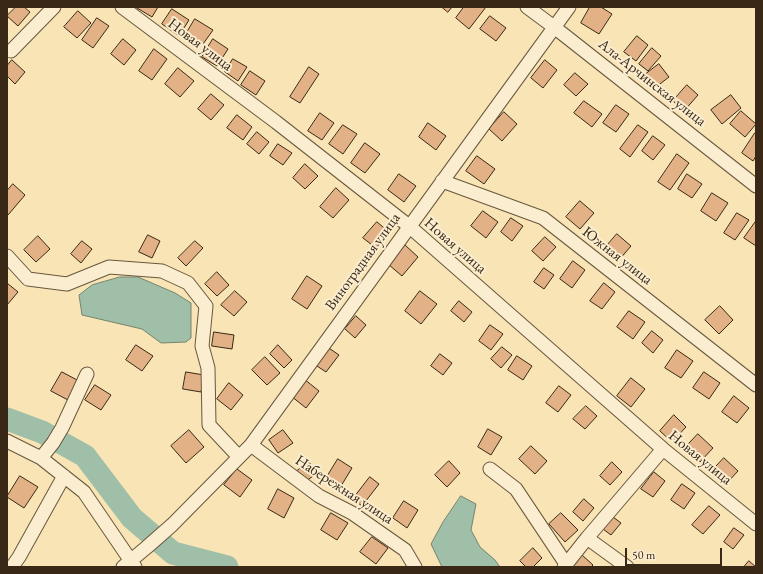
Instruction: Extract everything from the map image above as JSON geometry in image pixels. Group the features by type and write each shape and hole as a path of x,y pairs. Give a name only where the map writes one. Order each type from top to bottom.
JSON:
{"street":[{"path":"11,51 54,7"},
{"name":"Новая улица","path":"122,7 276,122 409,226 663,449 756,524"},
{"name":"Ала-Арчинская улица","path":"527,7 756,186"},
{"name":"Виноградная улица","path":"129,565 172,525 250,445 569,7"},
{"name":"Южная улица","path":"442,181 543,218 756,385"},
{"path":"7,256 28,279 67,284 110,267 162,271 188,283 206,306 202,346 208,368 209,425 238,457"},
{"path":"41,458 53,443 62,428 87,374"},
{"path":"7,441 41,458 84,492 129,565"},
{"name":"Набережная улица","path":"250,445 319,496 352,513 405,550 415,567"},
{"path":"490,469 516,489 565,566 663,449"},
{"path":"12,567 64,476"},
{"path":"587,538 627,567"}],"shaded area":[{"path":"120,277 138,277 175,293 191,303 191,338 186,342 161,343 142,329 82,315 79,295 92,285"},
{"path":"461,496 476,504 471,530 480,547 495,560 500,567 442,567 431,544 443,522"}],"building":[{"path":"16,7 24,7 30,12 18,26 7,16"},
{"path":"158,7 152,17 137,8"},
{"path":"442,7 452,7 448,12"},
{"path":"464,7 486,7 469,29 456,18"},
{"path":"590,7 601,7 612,14 599,34 581,23"},
{"path":"172,9 189,20 179,36 162,24"},
{"path":"78,11 91,23 77,38 64,27"},
{"path":"490,16 506,28 496,41 480,29"},
{"path":"97,18 109,26 93,48 82,40"},
{"path":"195,19 213,30 203,44 186,34"},
{"path":"637,36 648,45 636,61 624,52"},
{"path":"123,39 136,50 124,65 111,54"},
{"path":"213,39 228,49 217,66 202,57"},
{"path":"652,48 661,56 648,71 639,64"},
{"path":"154,49 167,59 152,80 139,71"},
{"path":"233,59 247,67 238,81 225,72"},
{"path":"12,60 25,72 15,84 7,76 7,66"},
{"path":"545,60 557,70 543,88 531,78"},
{"path":"659,64 669,77 656,87 646,74"},
{"path":"309,67 319,74 300,103 290,97"},
{"path":"178,68 194,81 180,97 165,84"},
{"path":"250,71 265,81 256,95 241,85"},
{"path":"575,73 588,84 576,96 564,85"},
{"path":"687,85 698,95 684,111 673,101"},
{"path":"211,94 224,105 211,120 198,109"},
{"path":"731,95 741,108 722,124 711,110"},
{"path":"584,101 602,114 592,127 574,113"},
{"path":"616,105 629,114 616,132 603,123"},
{"path":"741,111 756,124 745,137 730,124"},
{"path":"504,112 517,124 502,141 489,129"},
{"path":"320,113 334,123 322,140 308,131"},
{"path":"237,115 252,127 243,140 227,128"},
{"path":"428,123 446,136 436,150 419,137"},
{"path":"343,125 357,134 343,154 329,144"},
{"path":"638,125 648,132 630,157 620,149"},
{"path":"257,132 269,142 259,154 247,144"},
{"path":"755,133 756,156 753,161 742,153"},
{"path":"653,136 665,145 653,160 642,151"},
{"path":"365,143 380,154 365,173 351,163"},
{"path":"278,144 292,153 283,165 270,156"},
{"path":"677,154 689,163 670,190 658,182"},
{"path":"477,156 495,169 484,184 466,171"},
{"path":"305,164 318,176 305,189 293,178"},
{"path":"399,174 416,186 404,202 388,190"},
{"path":"687,174 702,184 692,198 678,189"},
{"path":"13,184 25,195 8,215 7,191"},
{"path":"336,188 349,200 333,218 320,207"},
{"path":"712,193 728,203 716,221 701,211"},
{"path":"580,201 594,213 580,229 566,217"},
{"path":"483,211 498,222 486,238 471,226"},
{"path":"737,213 749,220 735,240 724,233"},
{"path":"511,218 523,226 512,241 501,232"},
{"path":"756,221 756,246 744,238"},
{"path":"377,222 389,232 376,248 363,238"},
{"path":"617,234 631,246 619,260 605,248"},
{"path":"148,235 160,241 152,258 139,252"},
{"path":"38,236 50,249 36,262 24,250"},
{"path":"545,237 556,247 543,261 532,251"},
{"path":"82,241 92,249 81,263 71,254"},
{"path":"195,241 203,248 186,266 178,258"},
{"path":"405,245 418,257 402,276 388,264"},
{"path":"573,261 585,270 572,288 560,279"},
{"path":"544,268 554,275 544,289 534,282"},
{"path":"217,272 229,285 217,296 205,284"},
{"path":"307,276 322,286 307,309 292,299"},
{"path":"7,283 18,292 7,305"},
{"path":"604,283 615,292 602,309 590,301"},
{"path":"235,291 247,302 234,316 221,305"},
{"path":"420,291 437,304 421,324 405,311"},
{"path":"459,301 472,312 464,322 451,311"},
{"path":"720,306 733,320 719,334 705,320"},
{"path":"629,311 645,322 633,339 617,327"},
{"path":"356,316 366,325 355,338 345,329"},
{"path":"490,325 503,334 491,350 479,341"},
{"path":"652,331 663,340 653,353 642,343"},
{"path":"214,332 234,335 232,349 212,346"},
{"path":"136,345 153,356 142,371 126,360"},
{"path":"278,345 292,360 284,368 270,354"},
{"path":"326,346 339,355 326,372 314,364"},
{"path":"502,347 512,355 501,368 491,359"},
{"path":"677,350 693,361 681,378 665,368"},
{"path":"440,354 452,363 443,375 431,366"},
{"path":"517,356 532,366 523,380 508,370"},
{"path":"265,357 280,373 267,385 252,370"},
{"path":"62,372 79,381 68,400 51,391"},
{"path":"186,372 204,375 201,392 183,389"},
{"path":"704,372 720,383 709,399 693,388"},
{"path":"631,378 645,389 631,407 617,396"},
{"path":"304,379 319,391 306,408 291,396"},
{"path":"229,383 243,395 231,410 217,399"},
{"path":"95,385 111,395 101,410 85,400"},
{"path":"559,386 571,395 558,412 546,403"},
{"path":"734,396 749,408 737,423 722,412"},
{"path":"586,406 597,416 585,429 573,419"},
{"path":"674,415 686,427 672,442 660,431"},
{"path":"488,429 502,437 491,455 478,447"},
{"path":"189,430 204,447 186,463 171,446"},
{"path":"283,430 293,443 278,453 269,440"},
{"path":"698,434 713,448 700,462 685,448"},
{"path":"531,446 547,461 535,474 519,459"},
{"path":"724,458 738,471 725,485 711,472"},
{"path":"338,459 352,468 341,486 327,477"},
{"path":"449,461 460,473 447,487 435,475"},
{"path":"309,462 317,473 305,482 297,471"},
{"path":"612,462 622,472 610,485 600,476"},
{"path":"237,469 252,480 240,497 224,485"},
{"path":"654,472 665,481 653,497 641,489"},
{"path":"20,476 38,487 24,508 7,497"},
{"path":"370,477 379,484 362,506 353,499"},
{"path":"682,484 695,493 684,509 671,500"},
{"path":"278,489 294,498 284,518 268,509"},
{"path":"584,499 594,508 583,521 573,512"},
{"path":"404,501 418,510 407,528 393,518"},
{"path":"709,506 720,515 703,534 692,525"},
{"path":"331,513 348,523 337,540 321,530"},
{"path":"561,513 578,530 565,542 549,524"},
{"path":"613,517 621,523 611,535 603,529"},
{"path":"734,528 744,535 733,549 724,542"},
{"path":"372,537 388,548 376,564 360,552"},
{"path":"533,548 542,558 533,567 526,567 520,561"},
{"path":"582,555 593,565 591,567 571,567"},
{"path":"749,561 756,567 744,567"}],"waterway":[{"path":"7,419 42,432 85,456 132,518 173,553 227,567"}]}
